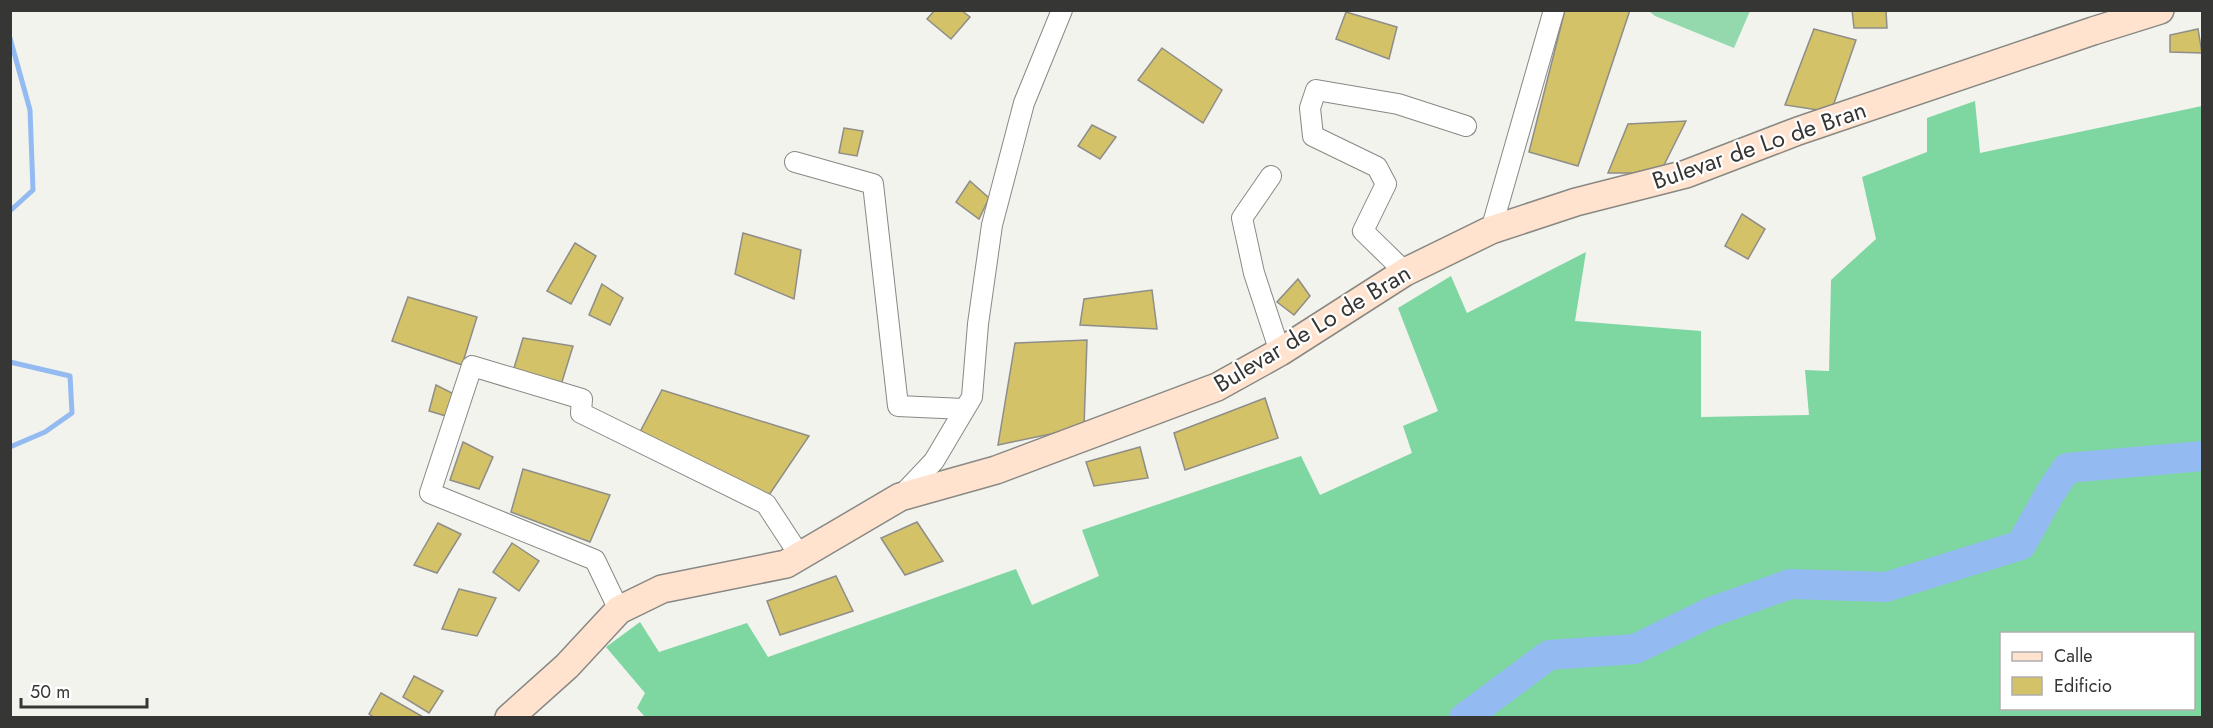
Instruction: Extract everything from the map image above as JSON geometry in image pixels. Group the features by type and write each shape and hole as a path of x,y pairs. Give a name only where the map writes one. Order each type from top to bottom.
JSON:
{"street":[{"path":"900,497 934,461 972,397 978,324 992,225 1024,103 1062,10"},
{"path":"1491,230 1554,10"},
{"name":"Bulevar de Lo de Bran","path":"509,717 567,666 618,610 662,589 786,564 900,497 996,470 1217,387 1280,352 1405,272 1491,230 1576,202 1686,174 2096,21 2160,10"},
{"path":"1405,272 1363,231 1386,184 1377,167 1313,136 1310,108 1316,90 1398,104 1466,126"},
{"path":"795,162 873,184 898,406 964,409"},
{"path":"1271,176 1242,218 1254,273 1280,352"},
{"path":"618,610 595,560 430,493 472,366 582,399 581,413 766,504 800,556"}],"green space":[{"path":"1649,11 1750,11 1734,48 1655,16"},
{"path":"1975,101 1980,153 2202,106 2202,717 646,718 637,708 645,693 606,647 640,622 659,652 747,623 768,657 1016,569 1032,605 1099,576 1082,530 1301,456 1320,495 1412,453 1403,426 1438,411 1398,308 1451,276 1467,313 1586,252 1575,321 1701,331 1701,417 1809,415 1805,370 1829,371 1831,280 1876,239 1862,177 1927,152 1927,118"}],"building":[{"path":"935,10 961,10 970,17 951,39 927,19"},
{"path":"1565,10 1630,10 1578,166 1529,152"},
{"path":"1852,10 1886,10 1887,28 1854,28"},
{"path":"1346,12 1397,27 1389,59 1336,39"},
{"path":"1814,29 1856,40 1831,112 1785,105"},
{"path":"2198,29 2202,53 2170,52 2170,35"},
{"path":"1162,48 1222,90 1203,123 1138,80"},
{"path":"1686,121 1660,173 1608,173 1628,124"},
{"path":"1092,125 1116,137 1100,159 1078,146"},
{"path":"844,128 863,131 857,156 839,153"},
{"path":"970,181 989,198 979,219 956,202"},
{"path":"1742,214 1765,229 1748,259 1725,246"},
{"path":"743,233 801,250 794,299 735,274"},
{"path":"575,243 596,256 571,304 547,291"},
{"path":"1298,279 1310,296 1294,315 1277,302"},
{"path":"602,284 623,298 610,325 589,315"},
{"path":"1152,290 1157,329 1080,325 1084,299"},
{"path":"408,297 477,317 462,365 392,341"},
{"path":"523,338 573,346 561,385 514,368"},
{"path":"1087,340 1084,427 998,445 1015,343"},
{"path":"436,385 454,394 446,416 429,411"},
{"path":"662,390 809,436 769,495 640,432"},
{"path":"1265,398 1278,438 1185,470 1174,433"},
{"path":"463,442 493,457 479,489 450,480"},
{"path":"1140,447 1148,478 1094,486 1086,462"},
{"path":"523,469 610,495 590,542 511,512"},
{"path":"917,522 943,561 905,575 881,538"},
{"path":"438,523 461,534 437,573 414,565"},
{"path":"512,543 539,561 519,591 493,572"},
{"path":"836,576 853,611 780,635 767,601"},
{"path":"459,589 496,598 477,636 442,629"},
{"path":"414,676 443,691 429,713 403,697"},
{"path":"381,693 425,718 375,718 369,714"}],"waterway":[{"path":"10,38 30,110 33,190 10,211"},
{"path":"10,362 70,376 72,413 45,432 10,447"},
{"path":"1464,718 1549,655 1635,649 1711,612 1790,584 1886,587 2021,545 2067,468 2202,456"}]}
